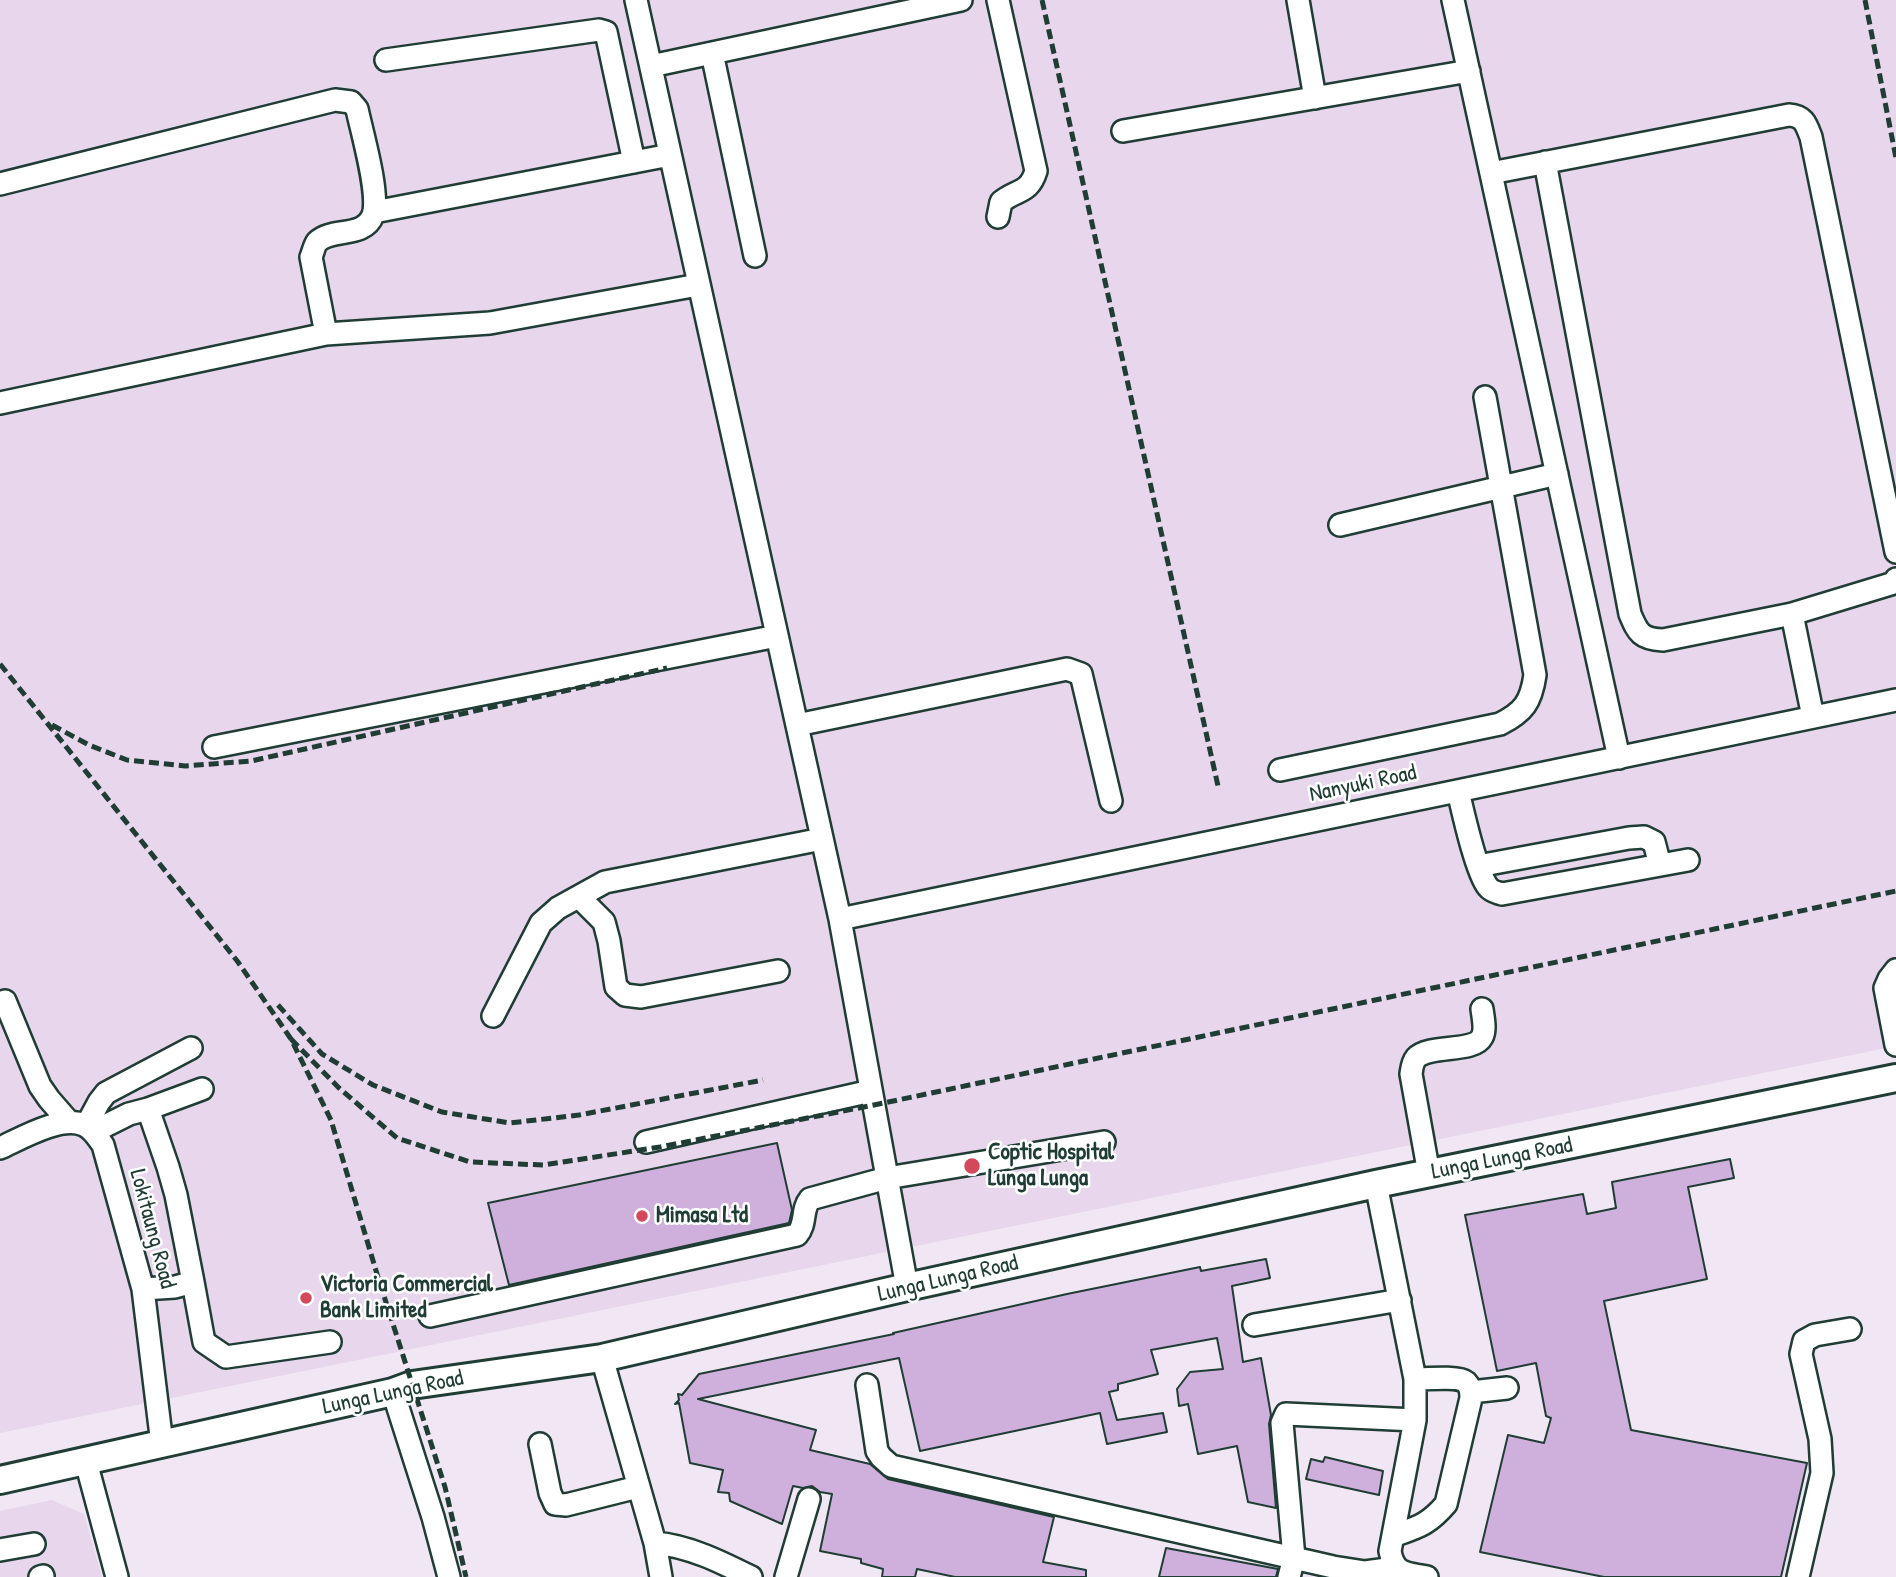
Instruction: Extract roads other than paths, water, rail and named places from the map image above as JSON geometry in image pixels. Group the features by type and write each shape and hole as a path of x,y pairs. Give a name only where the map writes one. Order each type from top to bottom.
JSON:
{"main road":[{"name":"Lunga Lunga Road","path":"0,1480 393,1392 412,1385 601,1357 1376,1184 1896,1078"}],"street":[{"path":"636,0 840,919 907,1287"},
{"path":"651,66 961,0"},
{"path":"998,0 1036,171 1027,188 1001,202 998,217"},
{"path":"1298,0 1315,98"},
{"path":"1453,0 1619,758"},
{"path":"386,60 599,30 606,32 634,162"},
{"path":"712,53 755,256"},
{"path":"1123,131 1469,71"},
{"path":"0,184 335,100 351,102 357,109 374,191 374,212 368,224 326,237 317,243 313,250 311,257 326,334"},
{"path":"1491,173 1789,115 1797,116 1805,122 1811,137 1896,552"},
{"path":"374,212 670,155"},
{"path":"1545,162 1630,614 1642,635 1649,639 1663,640 1792,614 1894,583 1896,579"},
{"path":"0,403 326,334 490,323 698,285"},
{"path":"1280,769 1500,724 1515,716 1532,695 1535,675 1485,397"},
{"path":"1340,525 1557,474"},
{"path":"1792,614 1813,717"},
{"path":"215,747 777,636"},
{"path":"797,725 1066,669 1081,674 1111,801"},
{"name":"Nanyuki Road","path":"840,919 1896,700"},
{"path":"1458,791 1478,866 1485,885 1492,891 1502,894 1688,860"},
{"path":"1478,866 1644,836 1654,842 1660,865"},
{"path":"493,1016 541,923 558,908 605,882 822,839"},
{"path":"579,897 604,922 616,987 625,995 640,997 778,971"},
{"path":"1896,970 1885,988 1896,1045"},
{"name":"Lokitaung Road","path":"5,1002 40,1086 49,1100 103,1145 143,1289 162,1444"},
{"path":"1429,1174 1411,1074 1412,1064 1417,1056 1432,1051 1476,1043 1484,1032 1482,1009"},
{"path":"83,1127 106,1093 191,1048"},
{"path":"0,1147 59,1123 83,1127 148,1110 202,1089"},
{"path":"646,1142 871,1091"},
{"path":"148,1110 176,1195 204,1342 226,1356 330,1342"},
{"path":"430,1316 797,1235 803,1228 806,1205 810,1199 887,1178 1104,1142"},
{"path":"1376,1184 1415,1379 1415,1420 1390,1551 1395,1568"},
{"path":"143,1289 175,1287 193,1282"},
{"path":"1254,1325 1400,1300"},
{"path":"1798,1577 1822,1473 1820,1439 1801,1354 1804,1341 1815,1335 1850,1329"},
{"path":"601,1357 655,1543 661,1577"},
{"path":"1393,1536 1435,1518 1446,1504 1471,1398 1466,1382 1415,1379"},
{"path":"867,1385 877,1451 891,1466 1292,1567 1365,1572 1395,1568 1427,1577"},
{"path":"1471,1392 1507,1388"},
{"path":"393,1392 449,1577"},
{"path":"1292,1567 1282,1423 1286,1414 1415,1420"},
{"path":"540,1444 550,1493 555,1504 566,1505 638,1487"},
{"path":"86,1462 117,1577"},
{"path":"786,1577 809,1499"},
{"path":"655,1543 687,1549 751,1577"},
{"path":"0,1550 34,1544"}],"railway":[{"path":"1042,0 1218,786"},
{"path":"1865,0 1896,158"},
{"path":"0,664 238,962 291,1039 331,1120 445,1487 466,1577"},
{"path":"52,725 89,745 127,760 185,766 251,761 667,668"},
{"path":"291,1039 339,1088 397,1138 470,1162 543,1165 660,1147 874,1105 1896,891"},
{"path":"278,1005 322,1054 373,1085 442,1112 510,1123 579,1115 763,1080"}],"place":[{"name":"Coptic Hospital Lunga Lunga","path":"972,1166"},
{"name":"Mimasa Ltd","path":"642,1216"},
{"name":"Victoria Commercial Bank Limited","path":"306,1298"}]}
